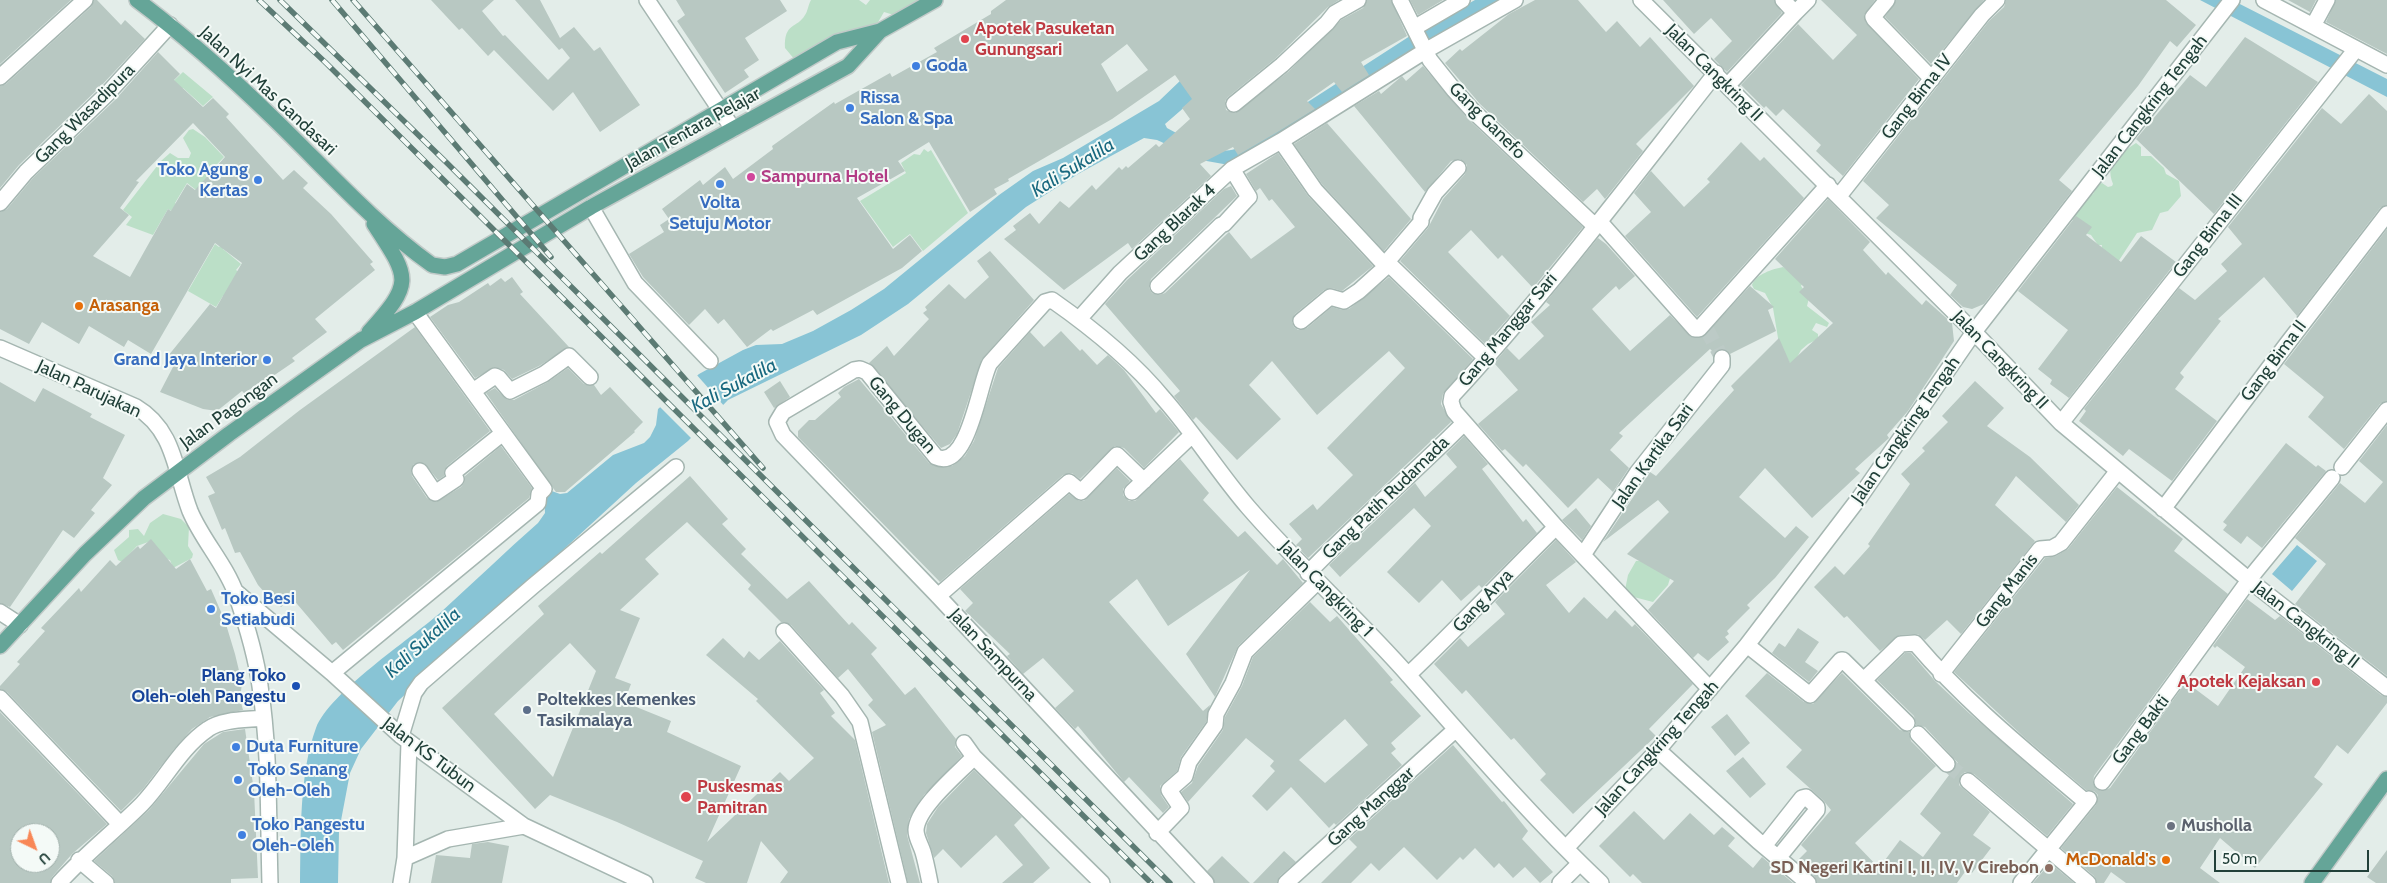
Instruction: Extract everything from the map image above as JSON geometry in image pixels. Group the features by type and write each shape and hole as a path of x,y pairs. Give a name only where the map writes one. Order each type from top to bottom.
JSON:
{"main road":[{"name":"Jalan Nyi Mas Gandasari","path":"137,0 170,25 273,117 368,214 432,265 445,267 457,264 542,215"},
{"name":"Jalan Tentara Pelajar","path":"542,215 837,42 880,31 936,0"},
{"name":"Jalan Tentara Pelajar","path":"515,251 591,206 848,66 880,31"},
{"name":"Jalan Nyi Mas Gandasari","path":"361,340 389,309 402,288 402,275 397,261 368,214"},
{"name":"Jalan Pagongan","path":"0,646 85,554 144,498 178,470 361,340 415,312 515,251"},
{"path":"2312,883 2387,779"}],"street":[{"path":"0,77 85,0"},
{"path":"647,0 733,129"},
{"path":"1234,104 1282,65 1335,14 1358,0"},
{"name":"Gang Ganefo","path":"1400,0 1424,49 1437,69 1473,111 1597,224 1695,329 1705,326 1833,190"},
{"path":"1414,30 1462,0"},
{"name":"Jalan Cangkring II","path":"1641,0 1974,332 2061,423 2117,472 2249,580 2387,688"},
{"path":"1783,0 1795,13"},
{"path":"1728,86 1808,0"},
{"path":"1887,0 1873,17 1874,19 1932,79"},
{"name":"Gang Bima IV","path":"1833,190 1932,79 1997,0"},
{"name":"Jalan Cangkring Tengah","path":"1566,848 1658,750 1747,645 1860,497 1974,332 2232,0"},
{"path":"2264,0 2313,26 2353,54 2387,66"},
{"path":"2313,26 2327,0"},
{"name":"Gang Blarak 4","path":"1079,319 1120,273 1232,169 1282,141 1424,49 1505,3"},
{"name":"Gang Wasadipura","path":"0,203 26,172 108,93 170,25"},
{"name":"Gang Bima III","path":"2061,423 2353,54"},
{"name":"Gang Manggar Sari","path":"1710,690 1556,527 1464,422 1454,410 1451,402 1452,396 1487,359 1716,73"},
{"path":"1282,141 1315,190 1381,261 1387,264 1487,359"},
{"path":"1302,321 1330,297 1344,301 1359,292 1387,264 1421,222 1421,218 1435,194 1458,168"},
{"path":"1158,286 1221,224 1224,224 1249,197 1232,169"},
{"path":"591,206 635,283 710,361"},
{"name":"Gang Bima II","path":"2163,509 2286,344 2387,214"},
{"name":"Jalan Cangkring 1","path":"1050,300 1079,319 1157,391 1249,507 1313,578 1408,675 1455,730 1601,883"},
{"name":"Gang Dugan","path":"778,429 777,422 783,412 860,369 867,372 936,457 941,459 948,458 967,435 980,400 984,372 990,362 1050,300"},
{"path":"332,673 538,503 539,494 544,487 415,312"},
{"name":"Jalan Parujakan","path":"0,348 143,412 163,431 172,447 193,517 236,592"},
{"path":"473,391 495,376 510,391 544,374 569,356 590,377"},
{"name":"Jalan Kartika Sari","path":"1583,555 1637,473 1722,365 1722,358"},
{"name":"Gang Bakti","path":"2102,782 2249,580 2387,410"},
{"name":"Gang Patih Rudamada","path":"1157,833 1181,808 1169,790 1184,776 1189,762 1215,725 1216,714 1233,683 1246,652 1313,578 1349,531 1408,478 1464,422"},
{"name":"Jalan Sampurna","path":"778,429 938,596 1157,833 1206,883"},
{"path":"420,471 436,493 456,479 453,473 481,448 503,433"},
{"path":"1132,492 1192,436"},
{"path":"938,596 1069,482 1081,492 1117,455 1144,481"},
{"path":"401,883 405,858 405,739 414,693 421,683 532,586 676,467"},
{"name":"Gang Manis","path":"1941,674 2040,549 2052,548 2060,543 2117,472"},
{"name":"Gang Arya","path":"1408,675 1460,626 1480,602 1556,527"},
{"path":"236,592 259,676 264,718 270,883"},
{"name":"Jalan KS Tubun","path":"236,592 332,673 384,722 524,826 615,876 645,883"},
{"path":"0,612 20,624"},
{"path":"784,631 842,696 860,722 899,883"},
{"path":"1865,679 1903,643 1915,643 1941,674 1979,711 2087,800 2021,883"},
{"path":"1747,645 1810,696 1841,660 1865,679 1907,723"},
{"path":"0,698 120,824"},
{"path":"59,883 79,860 144,802 189,746 208,729 230,722 264,718"},
{"name":"Gang Manggar","path":"1286,883 1455,730"},
{"path":"1918,734 1947,764"},
{"path":"964,744 974,757 1102,883"},
{"path":"1658,750 1764,846 1808,883"},
{"path":"930,883 917,837 916,829 919,819 939,793 974,757"},
{"path":"1968,781 2088,883"},
{"path":"1764,846 1802,798 1806,797 1817,806 1817,810 1778,858"},
{"path":"405,858 448,840 524,826"},
{"path":"79,860 106,883"},
{"path":"1560,883 1580,863"}],"green space":[{"path":"811,0 859,0 866,5 870,0 929,0 894,15 884,12 877,24 795,60 785,48 785,40 789,30 807,12"},
{"path":"183,72 213,97 203,106 183,88 174,96 166,88"},
{"path":"193,129 205,137 224,157 206,176 212,182 200,193 187,183 175,203 179,207 175,213 168,209 153,235 126,225 132,217 123,210 161,161 170,153 178,158 189,158 191,153 183,138 189,130"},
{"path":"2136,143 2141,147 2141,156 2151,156 2164,168 2166,174 2179,181 2181,196 2168,211 2160,213 2152,230 2137,233 2118,262 2101,252 2102,245 2098,245 2091,235 2085,233 2071,218 2088,196 2093,194 2098,185 2102,183 2108,187 2112,186 2112,164 2119,155"},
{"path":"924,149 928,152 931,150 968,213 923,251 910,234 893,247 860,201 906,173 901,163 914,154 920,155"},
{"path":"215,244 219,247 222,244 225,245 223,249 241,264 236,270 248,279 270,268 315,319 297,334 227,300 223,296 216,307 188,291"},
{"path":"1783,267 1805,279 1801,286 1809,298 1807,306 1829,323 1827,327 1816,323 1812,330 1818,334 1818,339 1801,350 1792,367 1779,344 1773,308 1765,293 1754,289 1752,285 1761,275"},
{"path":"163,514 181,519 189,527 188,546 193,554 192,558 173,568 170,560 161,558 151,541 137,546 122,562 118,560 114,550 129,537 129,530 138,529 144,536 150,523"},
{"path":"1648,560 1671,575 1668,585 1653,602 1630,596 1625,590 1628,575 1636,561"}],"water":[{"name":"Kali Sukalila","path":"1475,0 1505,0 1229,165 1201,160 1157,140 1144,138 1078,174 1026,207 908,304 861,335 728,400 688,441 636,483 398,701 361,749 350,773 339,831 338,883 300,883 302,805 306,765 316,728 324,714 353,683 440,613 538,523 545,513 544,494 549,490 560,494 567,493 613,455 644,443 650,437 656,425 658,409 699,374 743,350 756,345 782,344 813,331 851,310 884,289 999,195 1033,171 1063,158 1159,101 1182,79 1261,41 1165,124 1167,128 1200,145 1217,150 1235,149 1410,36"},
{"path":"2200,0 2232,0 2387,79 2387,97"},
{"path":"2297,545 2317,561 2292,591 2272,574"}],"pier":[{"path":"696,374 725,407 692,439 658,405"}],"building":[{"path":"0,0 71,0 0,64"},
{"path":"94,0 97,0 121,25 125,20 145,39 101,86 19,165 0,188 0,86 6,84 91,7"},
{"path":"431,0 494,0 482,11 503,36 505,35 548,80 570,58 562,48 559,50 515,0 540,0 560,38 574,27 594,51 600,47 640,105 600,132 573,92 553,111 494,50 488,56 462,28 459,30"},
{"path":"676,0 780,0 787,11 745,38 759,60 744,70 749,77 725,93 677,21 685,15"},
{"path":"1006,0 1339,0 1328,7 1276,58 1228,97 1225,101 1226,110 1235,113 1288,72 1341,20 1363,8 1367,0 1391,0 1407,36 1361,62 1369,75 1342,92 1334,82 1307,101 1315,109 1238,155 1233,147 1200,164 1211,176 1132,249 1128,243 1064,290 1004,239 1016,230 1013,226 1030,213 1039,224 1060,201 1069,208 1092,185 1096,190 1119,167 1122,170 1126,166 1128,168 1156,144 1159,147 1190,119 1182,108 1192,99 1175,75 1112,119 1008,179 1009,181 994,189 997,194 970,212 929,142 898,161 905,171 857,198 893,249 910,235 922,251 902,268 817,315 813,310 773,331 771,329 747,347 724,319 718,324 705,309 689,325 643,277 629,254 664,232 660,225 669,219 662,209 700,180 703,185 725,167 733,179 773,149 772,146 834,102 835,104 890,73 892,77 937,52 934,48 991,14 991,11","holes":["1127,44 1148,70 1117,92 1101,64"]},
{"path":"1410,0 1443,0 1418,15"},
{"path":"1535,0 1578,0 1606,32 1617,21 1640,47 1650,37 1694,86 1636,144 1643,151 1605,199 1597,189 1583,202 1480,104 1445,63 1460,49 1462,51 1509,14"},
{"path":"1663,0 1774,0 1782,13 1727,72 1714,59 1732,41 1711,18 1694,34"},
{"path":"1821,0 1875,0 1864,15 1866,23 1919,79 1843,176 1816,151 1821,145 1783,109 1776,116 1766,106 1764,108 1741,85 1798,24 1833,60 1857,35"},
{"path":"1896,0 1984,0 1931,64 1885,17"},
{"path":"2006,0 2166,0 2196,25 2177,47 2170,41 2138,86 2059,180 2072,191 1984,304 1972,309 1963,307 1950,295 1957,285 1876,218 1889,205 1863,181 1989,21 2004,7"},
{"path":"2288,0 2316,0 2310,12"},
{"path":"2336,0 2387,0 2387,54 2326,22"},
{"path":"2245,37 2318,82 2214,214 2136,139 2190,75 2206,87"},
{"path":"158,52 180,74 174,80 203,107 213,98 229,114 226,117 283,180 294,170 308,183 303,188 331,214 373,262 370,264 375,270 315,319 327,332 292,358 295,361 260,385 258,384 244,393 242,391 217,411 203,409 160,392 173,367 164,361 210,304 216,308 242,263 215,243 151,354 128,340 124,347 89,326 79,344 42,322 29,344 0,329 0,212 7,209 33,178 115,100","holes":["193,123 225,157 195,190 187,184 171,211 168,209 130,277 93,256 129,215 120,208 139,182 136,181"]},
{"path":"1423,66 1467,118 1583,227 1533,288 1502,255 1498,259 1471,230 1448,252 1510,316 1485,344 1400,261 1428,228 1443,199 1465,174 1467,165 1460,159 1451,161 1425,192 1354,106 1379,91 1381,94 1402,76 1406,81"},
{"path":"2369,94 2387,111 2387,205 2380,208 2297,316 2264,277 2218,319 2221,321 2180,373 2184,377 2175,389 2217,421 2172,481 2129,449 2123,456 2079,421 2086,411 2084,409 2179,288 2195,300 2227,271 2221,264 2242,244 2228,227 2322,108 2341,124"},
{"path":"1327,123 1411,219 1384,251 1322,184 1294,144"},
{"path":"1741,142 1760,161 1764,157 1804,198 1697,317 1625,236 1651,212 1634,193 1651,171 1684,207 1710,182 1707,179"},
{"path":"1278,153 1308,196 1373,266 1342,291 1332,288 1324,290 1295,314 1292,322 1294,327 1298,330 1307,328 1332,307 1342,310 1349,309 1389,277 1473,359 1443,394 1441,404 1451,422 1308,558 1296,545 1302,539 1289,524 1313,504 1317,510 1353,475 1327,448 1405,368 1389,351 1317,415 1272,361 1249,385 1281,419 1237,460 1196,417 1193,420 1174,396 1180,391 1105,304 1127,280 1224,189 1231,186 1237,196 1151,279 1149,288 1152,293 1160,295 1165,293 1229,232 1251,259 1295,227 1272,199 1269,201 1260,188 1256,191 1246,174"},
{"path":"1828,199 1870,242 1863,250 1886,275 1888,272 1922,305 1926,300 1952,323 1954,341 1908,411 1887,435 1889,438 1855,469 1860,473 1812,518 1765,468 1739,497 1785,538 1796,526 1809,537 1775,578 1747,605 1750,608 1727,631 1729,634 1725,637 1729,642 1708,661 1698,653 1693,658 1648,610 1674,581 1627,554 1669,512 1658,500 1603,542 1650,472 1656,476 1734,390 1731,386 1779,338 1790,363 1833,323 1799,292 1804,287 1775,259"},
{"path":"2076,216 2092,227 2086,235 2121,262 2141,236 2176,262 2069,398 2050,384 2052,380 2038,369 2068,330 2018,291"},
{"path":"2387,229 2387,401 2380,404 2344,449 2308,417 2324,397 2284,364"},
{"path":"1598,238 1606,244 1635,276 1619,290 1616,286 1592,309 1630,351 1670,315 1691,337 1703,337 1750,286 1774,307 1768,310 1776,331 1730,354 1722,349 1714,353 1710,349 1619,433 1623,436 1610,450 1629,468 1613,492 1598,478 1568,508 1526,464 1523,467 1505,449 1502,451 1478,424 1518,390 1495,364 1496,361 1507,348 1519,360 1544,336 1531,322 1550,305 1546,302"},
{"path":"990,251 1034,300 982,359 957,434 950,444 941,448 869,363 887,346 894,356 929,319 923,313 927,310 925,307 949,284 965,299 989,277 977,261"},
{"path":"512,277 523,292 520,294 569,347 539,366 512,379 504,370 495,367 475,378 430,317 448,305 459,302 488,283 490,286 501,278 505,282"},
{"path":"415,327 490,431 447,466 444,476 438,480 424,463 414,464 411,471 412,476 427,498 436,502 461,487 465,476 501,446 532,488 529,498 343,650 336,642 332,645 292,598 281,607 267,591 265,593 258,585 240,552 235,553 225,528 222,530 208,496 215,493 206,477 240,457 300,410"},
{"path":"1061,331 1097,365 1108,355 1124,370 1156,413 1160,409 1179,432 1144,468 1124,448 1115,446 1080,479 1072,473 1063,475 940,582 798,437 798,431 809,420 815,420 841,397 838,393 844,387 859,379 929,463 935,466 952,466 965,456 974,441 998,368 1030,332 1044,347"},
{"path":"568,368 584,384 594,385 601,395 610,387 643,422 635,432 565,492 556,492 486,393 495,388 506,399 514,400 548,382"},
{"path":"780,381 790,397 774,408 764,392"},
{"path":"1975,381 2004,408 1987,426 2030,457 2079,505 2066,522 2016,476 1995,505 2035,541 1961,634 1947,620 1925,640 1918,634 1900,635 1880,651 1847,616 1844,618 1814,587 1835,566 1844,575 1870,546 1868,544 1910,484 1901,474 1925,451 1922,448 1948,422 1942,416"},
{"path":"0,382 35,402 43,388 92,414 90,417 125,435 103,478 112,485 91,510 95,513 74,538 63,530 10,607 0,603"},
{"path":"2387,425 2387,676 2295,604 2326,564 2295,538 2340,483 2365,503 2383,482 2359,461"},
{"path":"1464,436 1488,464 1482,469 1523,522 1526,519 1537,533 1482,588 1479,585 1461,601 1442,580 1419,603 1387,572 1431,526 1414,508 1340,577 1329,565 1415,483 1425,497 1457,467 1446,454"},
{"path":"2286,443 2316,467 2318,465 2326,471 2262,548 2247,536 2241,544 2223,530 2227,525 2223,522"},
{"path":"1180,459 1209,493 1203,500 1238,537 1245,531 1277,565 1283,559 1303,583 1238,646 1215,697 1186,654 1250,570 1168,626 1137,579 1109,602 1203,711 1210,705 1206,722 1181,757 1177,771 1160,786 1161,795 1169,807 1163,813 1129,777 1124,782 1078,726 1075,729 1055,708 1074,691 1043,658 1023,674 1007,656 1010,654 965,611 973,603 960,589 1069,494 1079,501 1084,501 1117,468 1130,481 1123,489 1123,495 1129,501 1135,501"},
{"path":"690,476 728,519 722,524 746,549 741,554 787,599 809,581 849,625 852,622 877,648 871,654 905,695 915,687 956,739 955,747 962,756 924,795 909,819 907,835 920,883 908,883 872,732 886,725 868,705 873,700 848,669 838,678 791,625 781,622 748,589 751,585 687,522 645,559 659,574 620,610 640,618 615,678 631,684 624,702 671,721 667,732 741,766 707,842 780,772 789,781 814,758 756,701 758,699 706,655 723,638 744,658 749,651 759,660 780,641 824,690 820,693 835,713 831,716 855,740 889,883 780,883 788,872 761,841 747,883 706,883 695,878 703,861 617,822 550,795 535,809 442,708 544,614 538,606 600,552 602,554","holes":["570,643 596,671 553,777 494,714"]},
{"path":"2117,487 2183,539 2174,551 2228,594 2094,776 2093,782 2096,789 2102,791 2110,788 2186,682 2218,706 2245,667 2217,646 2215,648 2213,646 2247,599 2275,620 2280,616 2381,695 2387,697 2387,703 2348,754 2337,745 2314,777 2323,784 2255,868 2220,838 2200,868 2220,883 2126,883 2111,872 2104,883 2097,883 2094,876 2061,848 2096,805 2098,795 2094,791 2086,790 2025,738 1954,672 2045,558 2056,556 2068,549"},
{"path":"1576,508 1591,526 1582,540 1562,520"},
{"path":"151,539 176,569 190,559 207,591 211,589 225,621 235,654 242,683 240,699 243,710 210,717 192,729 143,789 121,811 7,692 0,689 0,686 20,664 17,662 45,631 41,628 79,588 81,592 110,560 116,566 138,546 140,549"},
{"path":"1556,540 1576,562 1546,585 1569,613 1584,597 1607,619 1615,610 1632,627 1635,624 1693,684 1649,729 1656,736 1573,814 1540,780 1546,774 1514,738 1511,740 1466,690 1462,694 1434,664 1460,638 1468,647 1505,614 1495,602"},
{"path":"1310,602 1330,622 1337,616 1393,680 1390,682 1421,716 1391,743 1396,749 1391,753 1402,765 1336,825 1334,823 1329,828 1291,787 1267,811 1252,796 1275,771 1270,766 1274,761 1246,738 1188,802 1181,792 1192,783 1198,766 1223,730 1225,717 1242,686 1253,657","holes":["1345,719 1368,745 1325,783 1299,760"]},
{"path":"1798,628 1819,642 1805,662 1818,671 1809,682 1772,653 1779,643 1785,647"},
{"path":"1905,653 1911,653 1935,681 1969,713 2073,804 2047,836 1974,774 1965,772 1961,775 1959,785 1990,812 1973,835 1991,848 1972,873 1967,869 1957,883 1817,883 1814,876 1797,861 1807,851 1801,845 1831,810 1823,800 1786,767 1802,750 1745,696 1767,673 1804,702 1813,704 1842,673 1900,730 1909,732 1911,741 1936,766 1855,843 1879,868 1900,840 1923,857 1941,833 1920,814 1958,763 1925,727 1916,725 1914,716 1877,680"},
{"path":"0,712 107,824 72,854 60,868 60,823 10,823 10,873 55,873 50,883 0,883"},
{"path":"1727,714 1750,743 1735,756 1711,727"},
{"path":"245,729 254,791 258,878 231,879 231,883 115,883 112,876 94,861 149,810 204,744 223,732"},
{"path":"1453,745 1502,802 1504,801 1528,831 1522,839 1553,872 1540,883 1525,867 1513,878 1499,863 1494,868 1475,848 1463,860 1460,857 1437,880 1404,847 1379,871 1371,863 1351,883 1321,883 1357,847 1349,839"},
{"path":"1743,757 1766,784 1750,798 1726,771"},
{"path":"974,770 1022,817 1014,825 1050,868 1033,883 1002,883 1023,865 996,835 961,868 943,849 934,858 926,833 927,824 938,807"},
{"path":"1634,811 1664,840 1690,813 1714,835 1722,827 1735,838 1728,846 1753,868 1762,857 1793,883 1642,883 1633,874 1630,877 1599,846"},
{"path":"488,842 509,846 502,883 431,883 436,855 470,858 472,844"},
{"path":"2387,850 2387,883 2376,883 2367,877"},
{"path":"1284,851 1296,862 1280,876 1277,883 1253,883"},
{"path":"1222,856 1250,883 1215,883 1207,871"},
{"path":"2050,863 2074,883 2033,883"}],"tunnel":[{"path":"1706,328 1722,358"},
{"path":"1947,764 1968,781"}],"railway":[{"path":"259,0 325,62 1151,883"},
{"path":"280,0 448,164 1170,883"},
{"path":"332,0 551,257"},
{"path":"353,0 763,468"}],"place":[{"name":"Apotek Pasuketan Gunungsari","path":"965,39"},
{"name":"Goda","path":"916,66"},
{"name":"Rissa Salon & Spa","path":"850,108"},
{"name":"Sampurna Hotel","path":"751,177"},
{"name":"Toko Agung Kertas","path":"258,180"},
{"name":"Volta Setuju Motor","path":"720,184"},
{"name":"Arasanga","path":"79,306"},
{"name":"Grand Jaya Interior","path":"267,360"},
{"name":"Toko Besi Setiabudi","path":"211,609"},
{"name":"Apotek Kejaksan","path":"2316,682"},
{"name":"Plang Toko Oleh-oleh Pangestu","path":"296,686"},
{"name":"Poltekkes Kemenkes Tasikmalaya","path":"527,710"},
{"name":"Duta Furniture","path":"236,747"},
{"name":"Toko Senang Oleh-Oleh","path":"238,780"},
{"name":"Puskesmas Pamitran","path":"686,797"},
{"name":"Musholla","path":"2171,826"},
{"name":"Toko Pangestu Oleh-Oleh","path":"242,835"},
{"name":"McDonald's","path":"2166,860"},
{"name":"SD Negeri Kartini I, II, IV, V Cirebon","path":"2049,868"}]}
